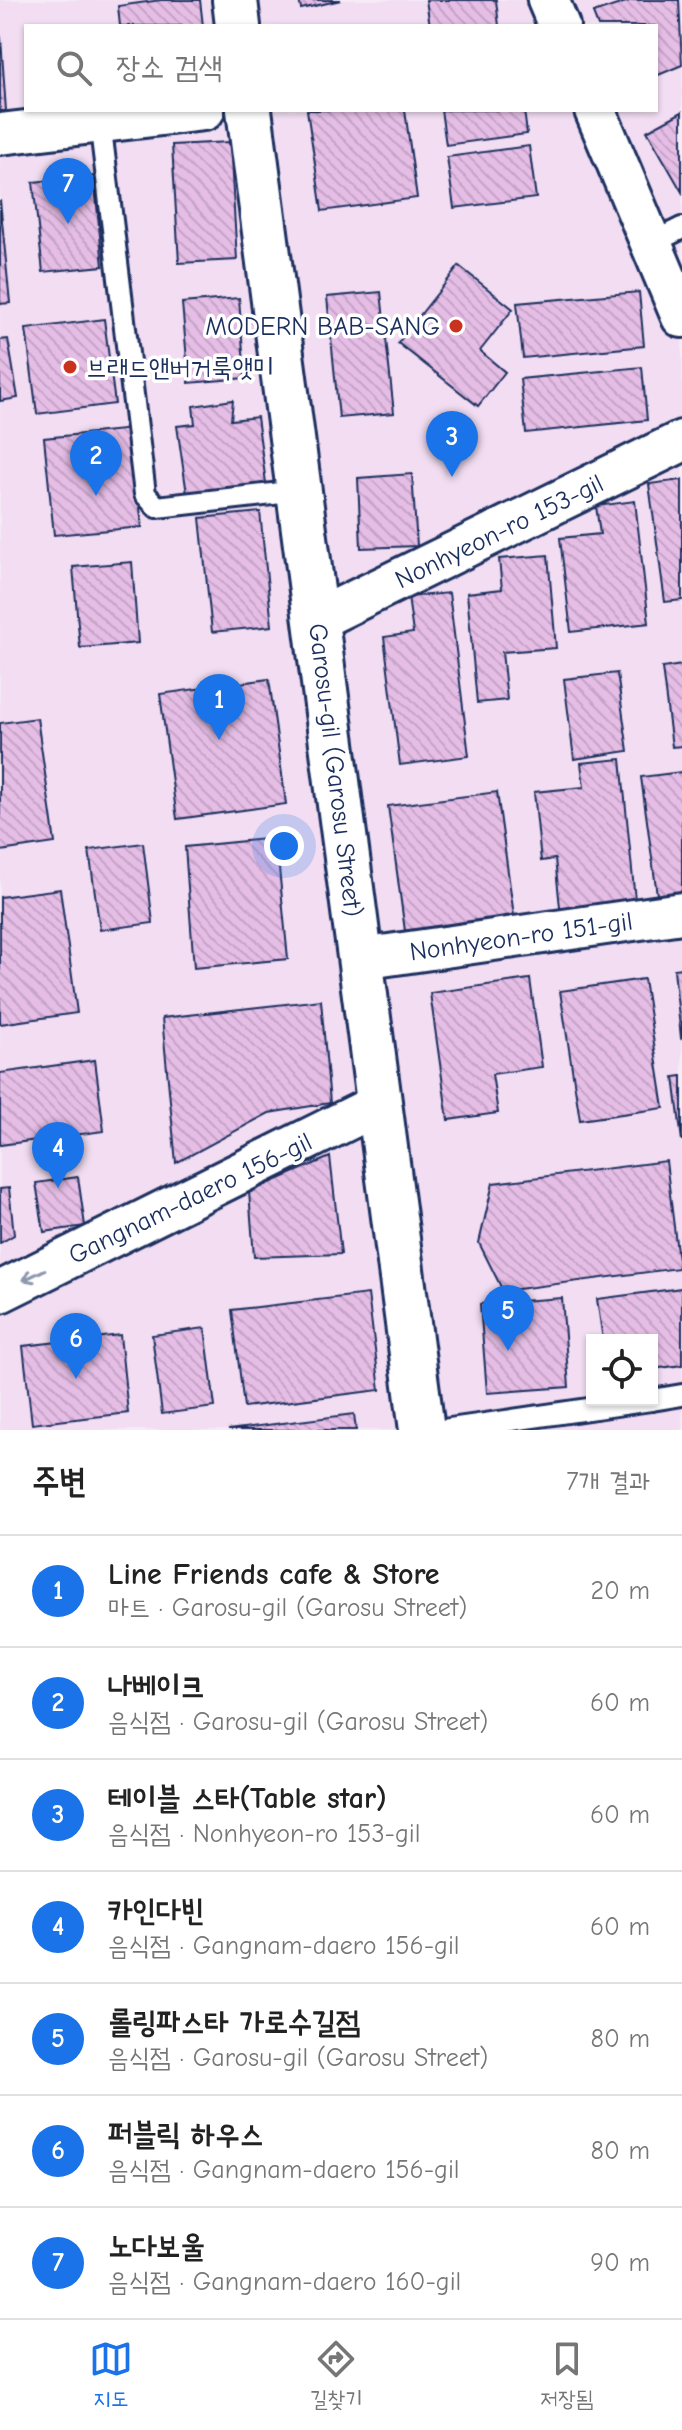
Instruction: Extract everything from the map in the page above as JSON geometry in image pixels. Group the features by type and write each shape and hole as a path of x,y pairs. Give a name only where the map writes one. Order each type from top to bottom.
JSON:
{"street":[{"path":"235,0 238,24"},
{"path":"549,0 558,24"},
{"path":"0,134 185,112"},
{"name":"Garosu-gil (Garosu Street)","path":"249,112 422,1430"},
{"path":"596,112 667,236 682,317"},
{"name":"Nonhyeon-ro 153-gil","path":"316,620 682,441"},
{"name":"Nonhyeon-ro 151-gil","path":"361,959 682,913"},
{"name":"Gangnam-daero 156-gil","path":"0,1292 379,1104"}],"lane":[{"path":"100,121 145,494 157,507 299,491"},
{"path":"658,1399 682,1395"},
{"path":"443,1430 609,1406"}],"shaded area":[{"path":"0,0 682,0 682,1430 0,1430"}],"building":[{"path":"161,0 200,0 203,24 120,24 118,6"},
{"path":"299,0 341,0 301,9"},
{"path":"426,0 496,0 499,24 430,24"},
{"path":"632,0 679,0 682,65 658,75 658,24 597,24 593,13"},
{"path":"1,38 6,111 0,111"},
{"path":"307,112 405,112 417,198 322,211"},
{"path":"441,112 524,112 527,134 446,145"},
{"path":"682,112 682,192 647,131"},
{"path":"230,142 237,260 179,263 172,145"},
{"path":"529,146 536,198 454,208 447,157"},
{"path":"94,176 103,266 43,272 33,182"},
{"path":"0,200 10,303 0,304"},
{"name":"MODERN BAB-SANG","path":"459,266 513,309 480,351 505,372 478,406 398,343"},
{"path":"381,292 394,413 339,418 327,297"},
{"path":"639,292 644,346 523,358 517,303"},
{"path":"239,298 245,378 189,383 182,303"},
{"name":"브래드앤버거룩앳미","path":"104,319 115,404 37,414 26,329"},
{"path":"8,339 18,398 0,401 0,340"},
{"path":"642,367 647,420 526,433 520,379"},
{"path":"233,400 231,420 257,417 266,483 187,494 177,426 195,424 193,406"},
{"path":"132,429 142,527 54,535 44,438"},
{"path":"412,474 417,546 361,548 358,478"},
{"path":"682,480 682,600 665,602 649,484"},
{"path":"635,501 649,623 571,632 560,538 600,534 596,506"},
{"path":"260,512 272,626 212,632 200,518"},
{"path":"548,555 556,648 502,652 507,700 477,703 467,593 502,589 499,559"},
{"path":"132,562 138,643 80,648 73,567"},
{"path":"449,593 469,756 400,765 384,637 413,633 408,597"},
{"path":"682,665 682,746 672,747 662,668"},
{"path":"617,673 628,751 574,759 564,679"},
{"path":"269,679 286,804 177,819 160,694"},
{"path":"37,718 55,843 0,851 0,723"},
{"path":"621,759 636,910 561,917 555,859 541,861 534,792 584,787 581,763"},
{"path":"682,772 682,898 658,902 641,777"},
{"path":"497,792 514,916 405,931 388,806"},
{"path":"276,838 288,959 194,968 185,847"},
{"path":"143,843 153,923 100,930 89,850"},
{"path":"60,889 77,1013 0,1024 0,897"},
{"path":"682,968 682,1037 681,1038 674,969"},
{"path":"530,979 542,1067 492,1074 498,1113 448,1120 430,993"},
{"path":"644,979 664,1108 580,1120 560,991"},
{"path":"321,1000 330,1103 269,1113 176,1163 162,1018"},
{"path":"95,1060 104,1131 0,1145 0,1073"},
{"path":"682,1076 682,1141 674,1077"},
{"path":"330,1157 341,1254 254,1257 249,1192"},
{"path":"666,1161 679,1268 503,1291 479,1243 493,1183"},
{"path":"78,1177 85,1226 44,1232 36,1183"},
{"path":"9,1188 14,1235 0,1243 0,1189"},
{"path":"682,1288 682,1365 658,1368 658,1334 602,1334 597,1299"},
{"path":"368,1294 380,1390 244,1407 232,1310"},
{"path":"562,1298 569,1387 487,1393 480,1304"},
{"path":"205,1328 215,1407 162,1414 152,1335"},
{"path":"120,1335 128,1413 32,1424 23,1346"},
{"path":"354,1414 356,1430 228,1430"}],"place":[{"name":"노다보울","path":"68,224"},
{"name":"MODERN BAB-SANG","path":"456,326"},
{"name":"브래드앤버거룩앳미","path":"70,367"},
{"name":"테이블 스타(Table star)","path":"452,477"},
{"name":"나베이크","path":"96,496"},
{"name":"Line Friends cafe & Store","path":"219,740"},
{"name":"카인다빈","path":"58,1188"},
{"name":"롤링파스타 가로수길점","path":"508,1351"},
{"name":"퍼블릭 하우스","path":"76,1379"}]}
